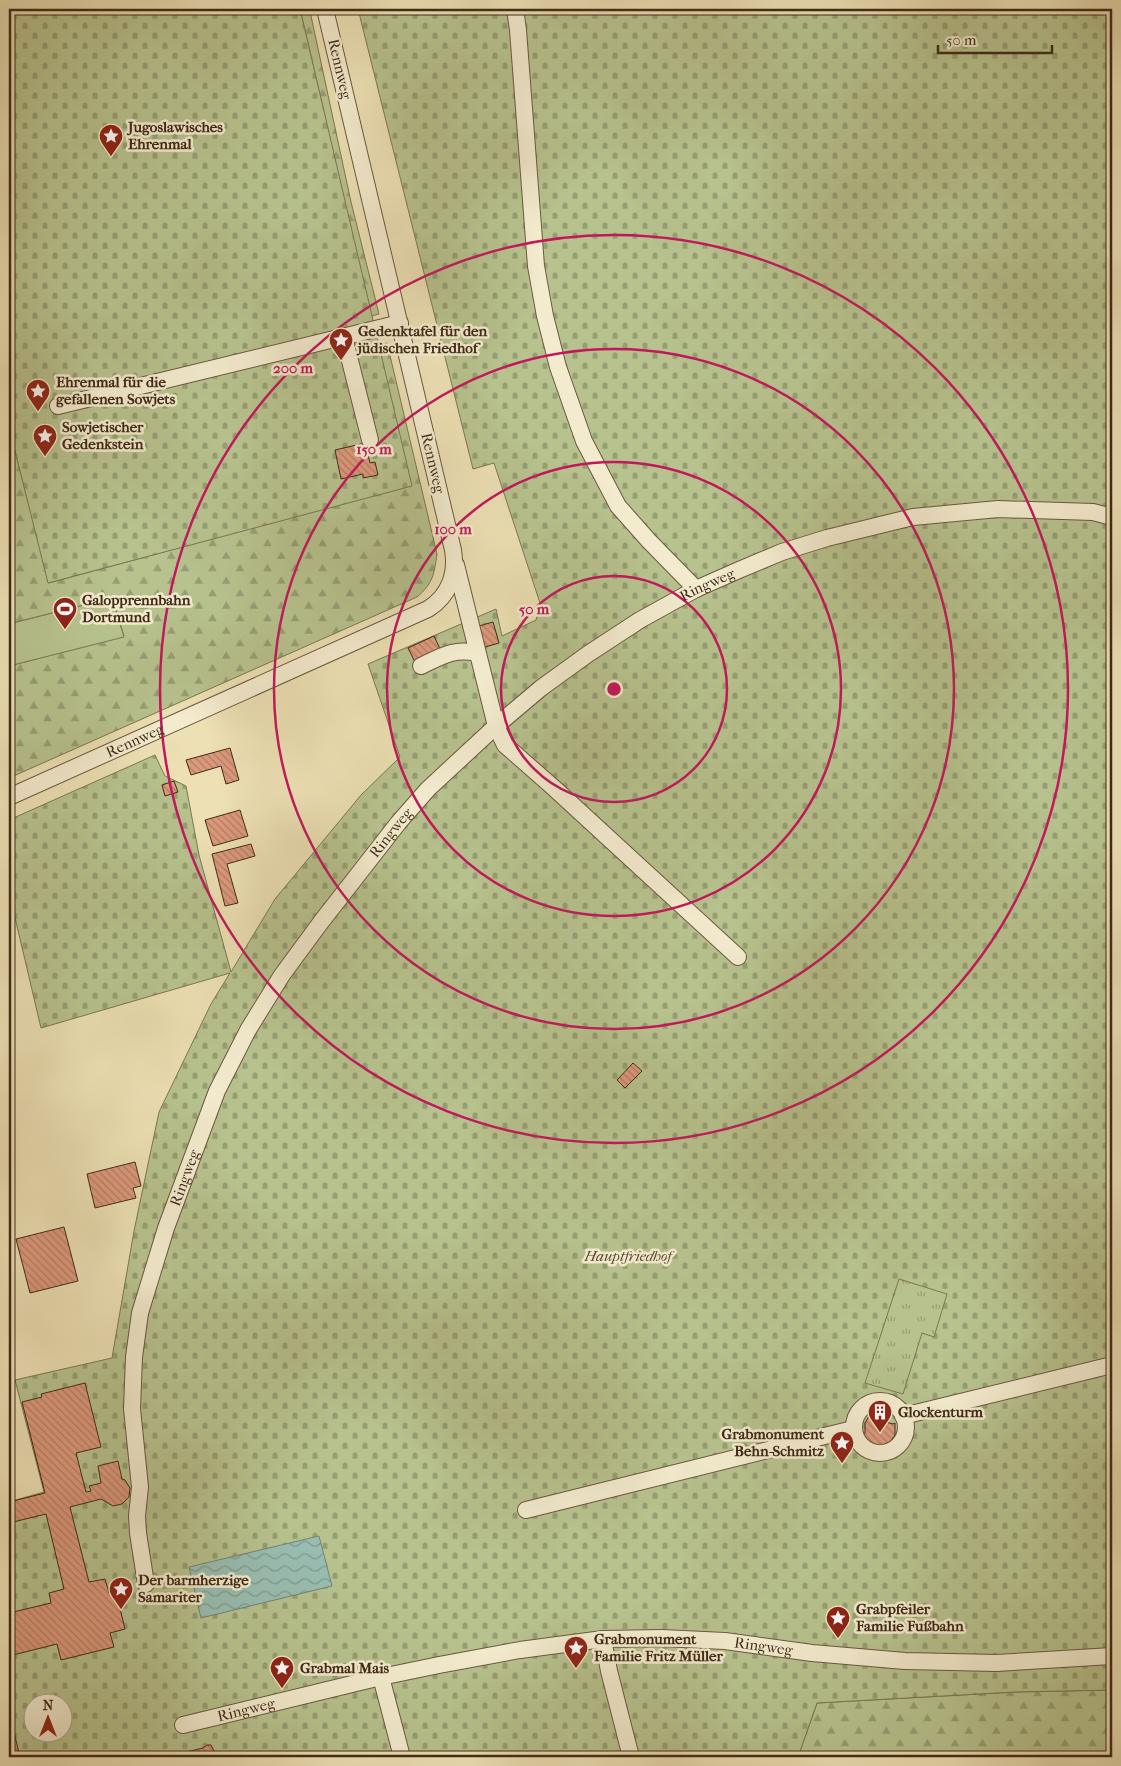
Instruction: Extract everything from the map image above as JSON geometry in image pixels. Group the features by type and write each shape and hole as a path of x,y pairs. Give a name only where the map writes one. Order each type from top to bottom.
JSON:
{"street":[{"name":"Rennweg","path":"9,797 428,609 436,604 449,587 455,560 325,9"},
{"path":"515,9 536,266 545,316 558,367 584,441 618,506 696,590"},
{"path":"58,406 400,323"},
{"path":"344,337 370,440"},
{"name":"Ringweg","path":"146,1584 138,1533 140,1486 132,1409 134,1357 140,1313 166,1228 217,1091 248,1030 277,983 321,922 428,789 496,726 541,688 588,654 640,620 696,590 782,552 826,538 912,517 998,509 1093,512 1112,516"},
{"path":"455,560 496,726 505,745 738,957"},
{"path":"421,666 452,652 464,650 477,653"},
{"path":"903,1416 1112,1365"},
{"path":"887,1402 894,1405 903,1416 906,1430 904,1436 895,1448 889,1452 881,1454 866,1450 855,1437 854,1429 858,1413 871,1403 887,1402"},
{"path":"526,1510 854,1429"},
{"name":"Ringweg","path":"183,1725 381,1677 520,1650 603,1639 662,1638 725,1641 812,1653 905,1661 996,1663 1112,1656"},
{"path":"603,1639 631,1757"},
{"path":"381,1677 402,1757"}],"green space":[{"path":"9,9 300,9 412,486 48,583 9,427"},
{"path":"300,9 309,9 311,16 351,202 379,314 371,316"},
{"name":"Hauptfriedhof","path":"358,9 1112,9 1112,1690 1015,1692 817,1703 798,1757 9,1757 9,1502 44,1492 15,1380 112,1358 134,1231 159,1112 211,1004 230,973 41,1028 9,892 9,820 155,755 165,776 186,786 199,855 231,972 275,899 361,795 400,757 368,664 496,609 502,636 536,620 540,603 494,463 473,469"},
{"path":"387,343 437,554 434,573 430,583 417,597 9,778 9,666 124,636 112,598 9,624 9,427 49,583 237,532 378,345"},
{"name":"Galopprennbahn Dortmund","path":"112,598 124,637 9,666 9,624"},
{"path":"899,1279 947,1294 934,1337 922,1333 903,1394 865,1383"},
{"path":"1112,1690 1112,1757 798,1757 817,1703 1015,1692"}],"water":[{"path":"319,1536 332,1586 201,1618 189,1567"}],"building":[{"path":"365,443 370,463 375,462 378,475 363,478 363,474 341,479 335,450"},
{"path":"493,622 499,643 485,647 479,626"},
{"path":"434,636 441,651 415,662 408,648"},
{"path":"230,748 239,780 226,784 221,766 191,775 186,760"},
{"path":"174,781 178,792 165,796 162,785"},
{"path":"240,810 248,836 213,846 205,820"},
{"path":"251,844 255,856 227,864 238,903 225,906 212,854"},
{"path":"633,1063 642,1071 625,1088 617,1080"},
{"path":"135,1162 141,1186 133,1188 136,1198 95,1208 87,1174"},
{"path":"64,1227 78,1281 30,1293 16,1239"},
{"path":"85,1383 101,1447 76,1453 86,1492 91,1491 89,1486 101,1483 98,1466 118,1461 122,1479 125,1480 130,1488 129,1497 122,1504 113,1506 101,1499 70,1507 89,1582 105,1579 109,1593 116,1592 125,1629 110,1633 114,1647 61,1660 57,1644 9,1656 9,1613 51,1603 49,1593 64,1589 46,1514 9,1523 9,1502 45,1493 22,1402 42,1397 41,1394"},
{"name":"Glockenturm","path":"869,1416 895,1423 895,1435 890,1442 885,1444 886,1448 871,1447 864,1442 861,1436 865,1434 865,1423"},
{"path":"9,1712 13,1728 20,1757 9,1757"},
{"path":"211,1745 214,1751 211,1757 166,1757 203,1748"}],"place":[{"name":"Jugoslawisches Ehrenmal","path":"111,157"},
{"name":"Gedenktafel für den jüdischen Friedhof","path":"341,361"},
{"name":"Ehrenmal für die gefallenen Sowjets","path":"38,412"},
{"name":"Sowjetischer Gedenkstein","path":"45,457"},
{"name":"Galopprennbahn Dortmund","path":"65,630"},
{"name":"Glockenturm","path":"880,1433"},
{"name":"Grabmonument Behn-Schmitz","path":"842,1464"},
{"name":"Der barmherzige Samariter","path":"121,1610"},
{"name":"Grabpfeiler Familie Fußbahn","path":"838,1639"},
{"name":"Grabmonument Familie Fritz Müller","path":"576,1669"},
{"name":"Grabmal Mais","path":"282,1689"}]}
